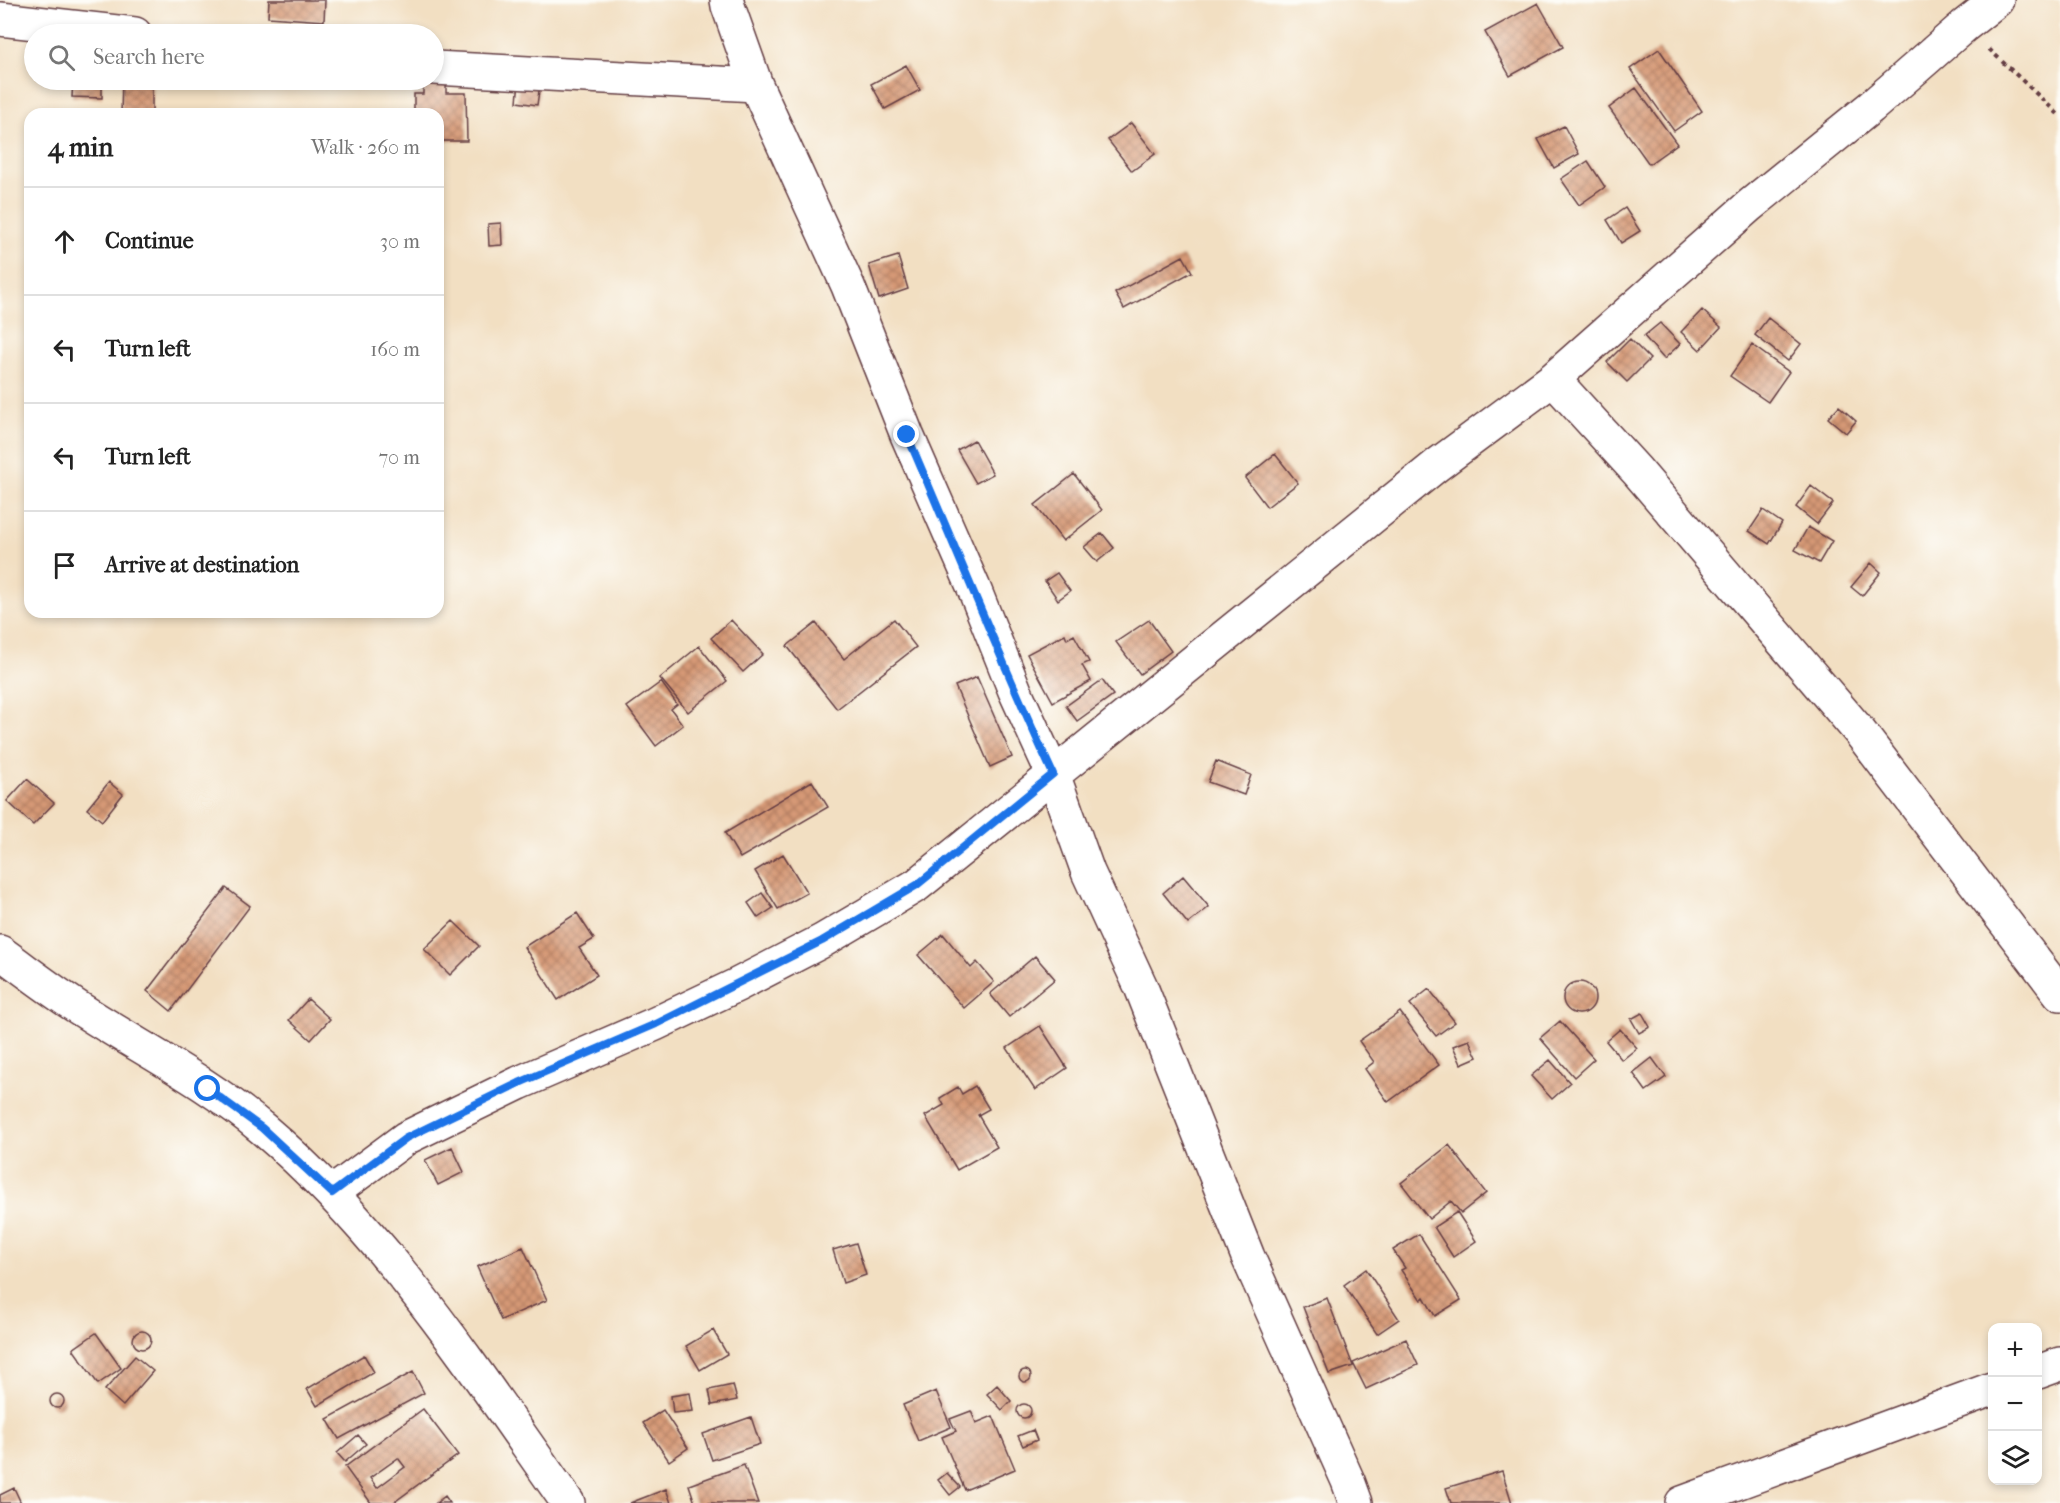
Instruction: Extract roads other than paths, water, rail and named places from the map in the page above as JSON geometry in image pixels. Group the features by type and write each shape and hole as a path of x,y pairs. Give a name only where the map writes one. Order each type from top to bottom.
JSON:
{"street":[{"path":"727,0 756,85 848,286 907,435 1015,691 1053,774 1088,872 1141,987 1248,1257 1356,1503"},
{"path":"332,1193 406,1138 519,1083 656,1024 822,941 917,885 1437,465 1553,379 1749,206 1997,0"},
{"path":"0,19 45,24"},
{"path":"444,69 756,85"},
{"path":"1553,379 1637,471 1860,731 2060,994"},
{"path":"2,959 208,1089 262,1128 332,1193 397,1267 568,1503"},
{"path":"2042,1370 2060,1364"},
{"path":"1682,1503 1988,1390"}]}
